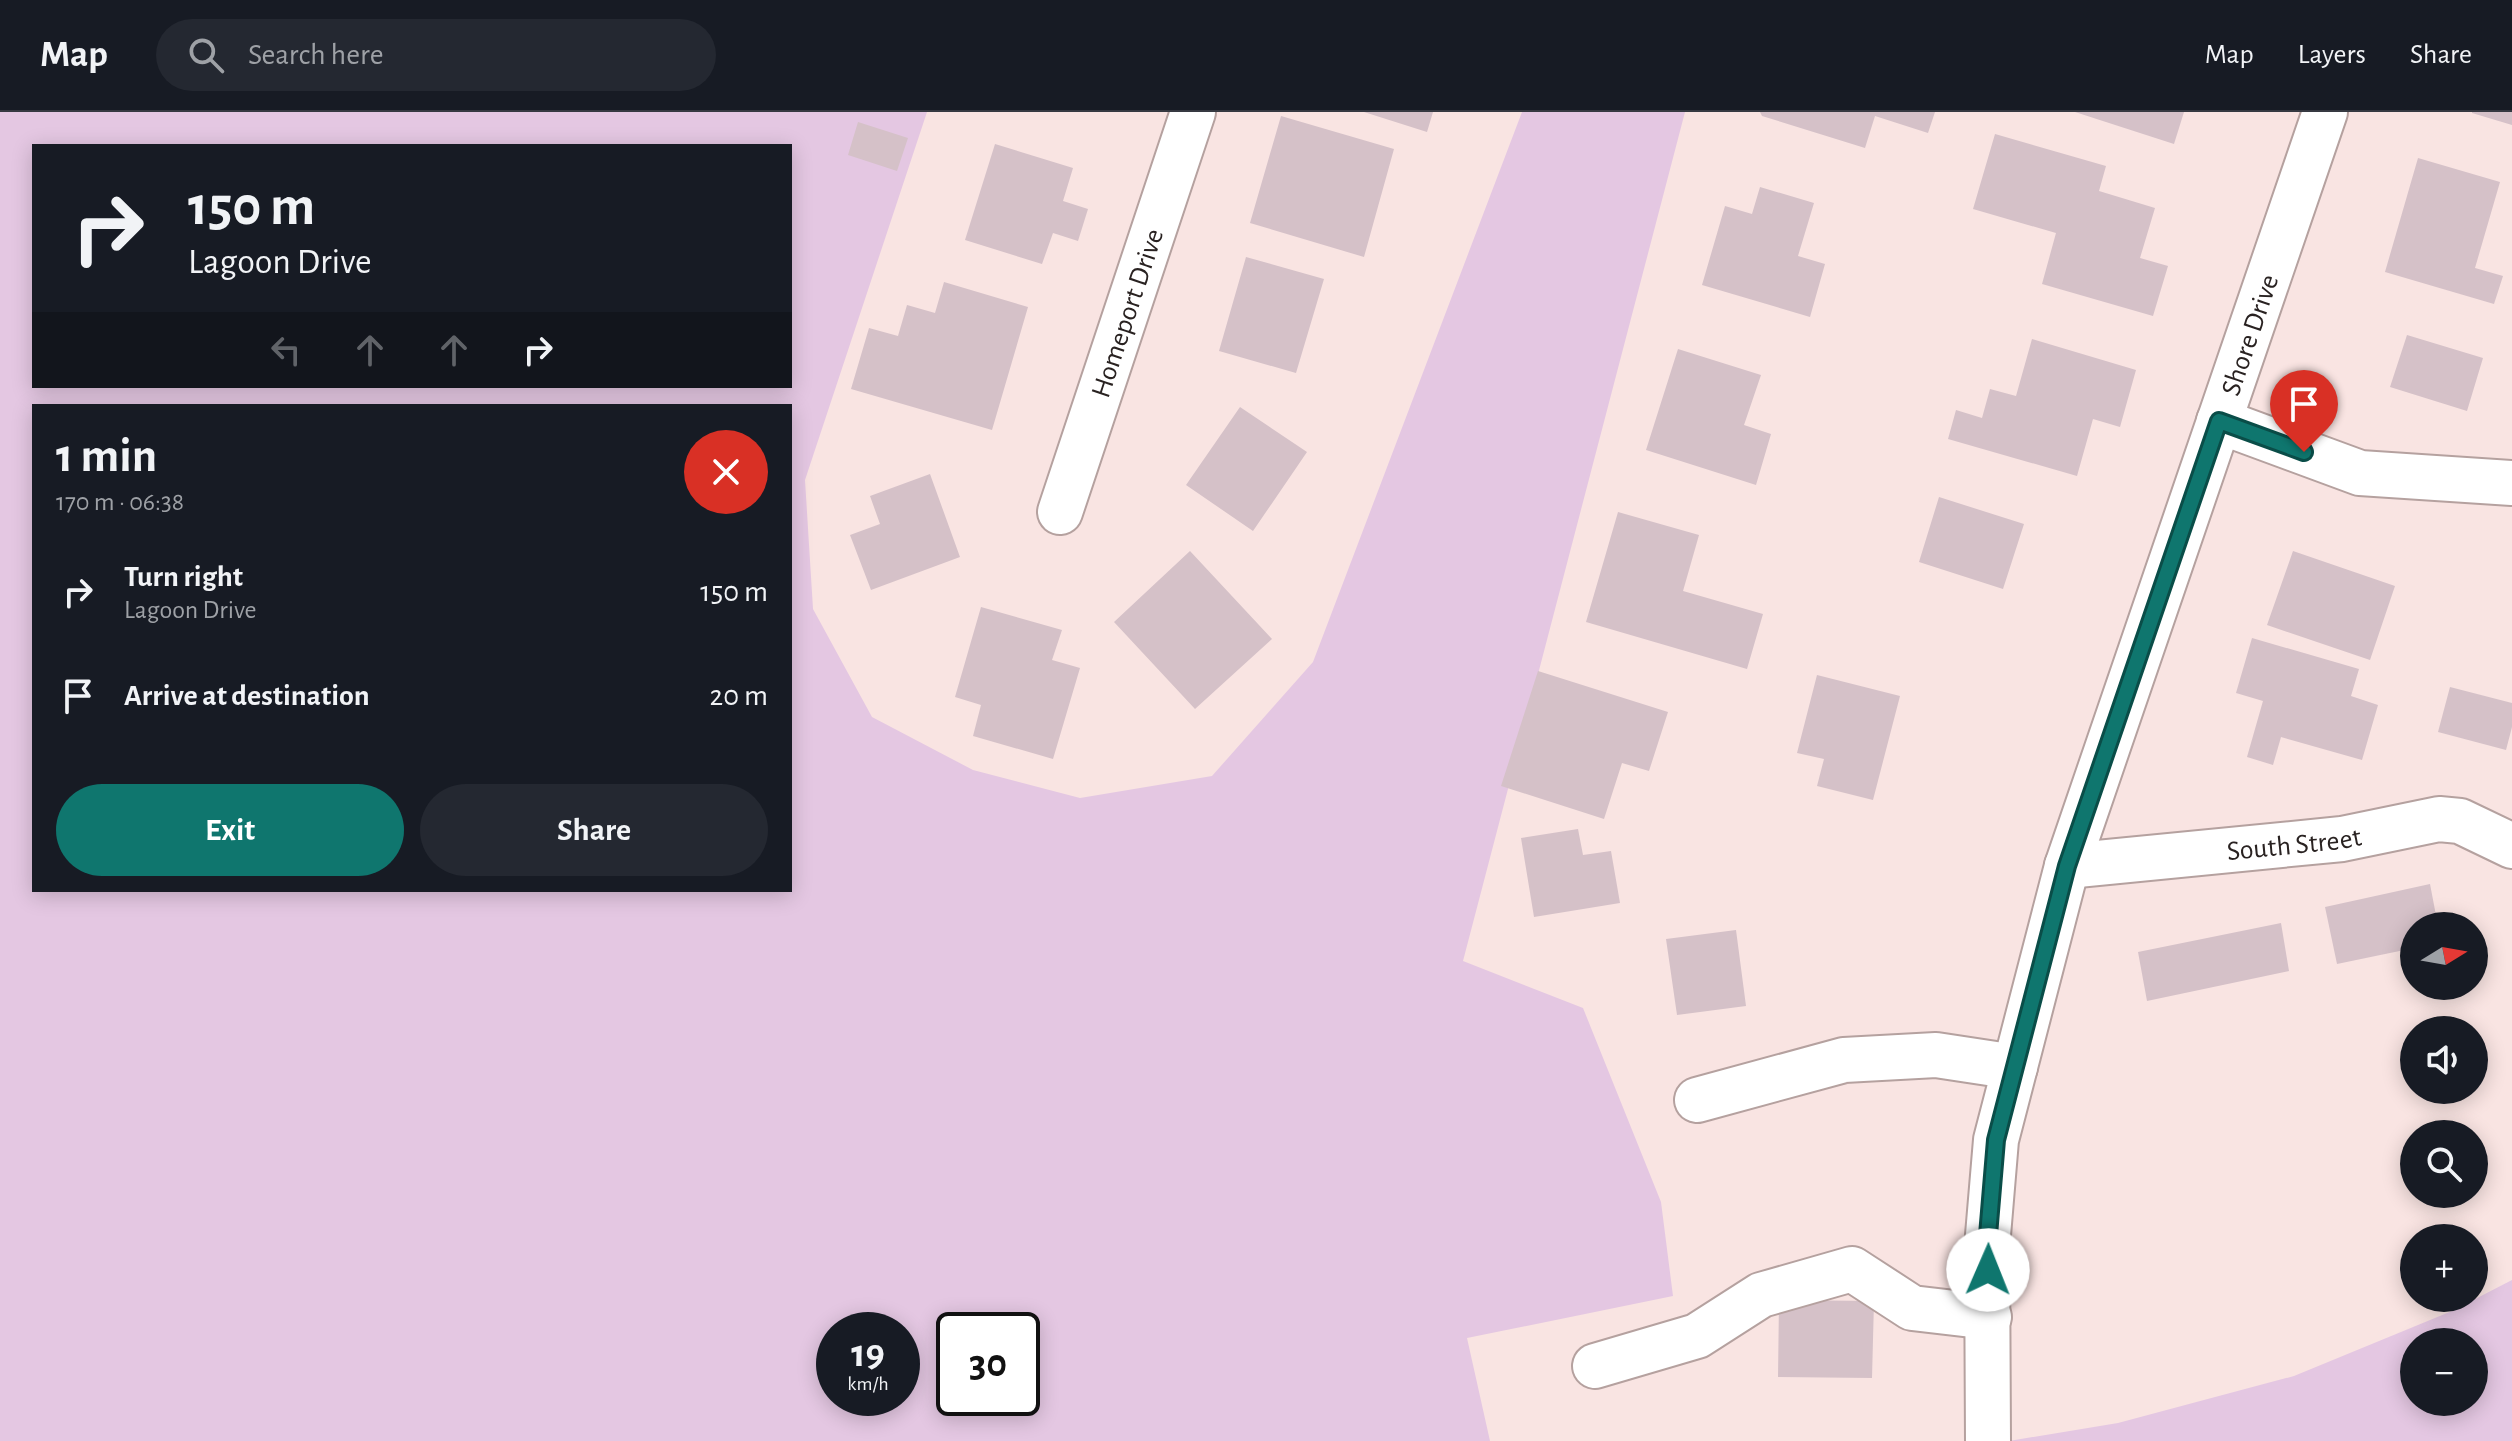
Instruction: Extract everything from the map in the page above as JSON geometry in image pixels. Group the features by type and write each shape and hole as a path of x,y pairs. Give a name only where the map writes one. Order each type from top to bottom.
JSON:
{"street":[{"name":"Homeport Drive","path":"1060,512 1193,112"},
{"name":"Shore Drive","path":"1988,1438 1987,1247 1996,1140 2067,866 2325,112"},
{"path":"2219,421 2360,473 2512,483"},
{"name":"South Street","path":"2067,866 2342,839 2439,819 2460,821 2512,846"},
{"path":"1697,1100 1844,1060 1936,1055 2015,1067"},
{"path":"1595,1366 1697,1336 1761,1295 1852,1269 1912,1308 1989,1317"}],"shaded area":[{"path":"0,112 927,112 805,480 813,609 872,717 973,770 1080,798 1212,776 1313,662 1522,112 1685,112 1463,961 1583,1008 1661,1202 1673,1296 1467,1338 1490,1441 0,1441"},
{"path":"2512,1280 2512,1441 2009,1441 2118,1423 2294,1376 2400,1332 2400,1416 2488,1416 2488,1328 2411,1328 2450,1312 2488,1312 2488,1292"}],"building":[{"path":"1364,112 1433,112 1427,132"},
{"path":"1760,112 1935,112 1928,133 1875,116 1865,148 1762,116"},
{"path":"2075,112 2184,112 2174,144"},
{"path":"2512,112 2512,125 2472,113"},
{"path":"1281,116 1394,149 1364,257 1250,223"},
{"path":"858,122 908,138 897,171 848,155"},
{"path":"1995,134 2106,166 2099,191 2155,208 2140,258 2168,266 2153,316 2042,284 2056,233 1973,209"},
{"path":"995,144 1073,168 1063,201 1088,209 1078,241 1053,233 1042,264 965,240"},
{"path":"2418,158 2500,182 2475,268 2503,276 2494,304 2385,272"},
{"path":"1760,187 1814,203 1798,256 1825,264 1810,317 1702,285 1725,206 1752,214"},
{"path":"1246,257 1324,279 1296,373 1219,351"},
{"path":"944,282 1028,307 992,430 851,389 869,328 898,336 907,305 935,313"},
{"path":"2407,335 2483,358 2467,411 2390,387"},
{"path":"2032,339 2136,370 2120,427 2093,419 2077,476 1948,439 1956,410 1982,418 1990,389 2016,396"},
{"path":"1678,349 1761,375 1744,425 1771,434 1756,485 1646,450"},
{"path":"1240,407 1307,452 1253,531 1186,485"},
{"path":"930,474 960,557 871,590 850,535 880,524 870,496"},
{"path":"1939,497 2024,524 2003,589 1919,562"},
{"path":"1618,512 1699,535 1683,591 1763,614 1747,669 1586,622"},
{"path":"1190,551 1272,639 1195,709 1114,622"},
{"path":"2293,551 2395,586 2370,660 2267,625"},
{"path":"981,607 1062,630 1052,660 1080,668 1053,759 973,736 981,705 955,697"},
{"path":"2252,638 2359,669 2351,696 2378,705 2362,760 2281,737 2273,765 2247,757 2263,701 2236,693"},
{"path":"1538,671 1668,712 1649,771 1622,763 1604,819 1501,786"},
{"path":"1817,675 1900,696 1873,800 1817,786 1824,759 1797,753"},
{"path":"2450,687 2512,703 2512,727 2506,750 2438,732"},
{"path":"1578,829 1583,855 1611,851 1620,903 1534,917 1521,838"},
{"path":"2430,884 2435,912 2400,912 2400,951 2337,964 2325,907"},
{"path":"2281,923 2289,971 2147,1001 2138,952"},
{"path":"1736,930 1746,1006 1677,1015 1666,939"},
{"path":"1779,1300 1874,1301 1872,1378 1778,1377"}],"route":[{"path":"1988,1270 1987,1247 1996,1140 2067,866 2219,421 2304,452"}]}
